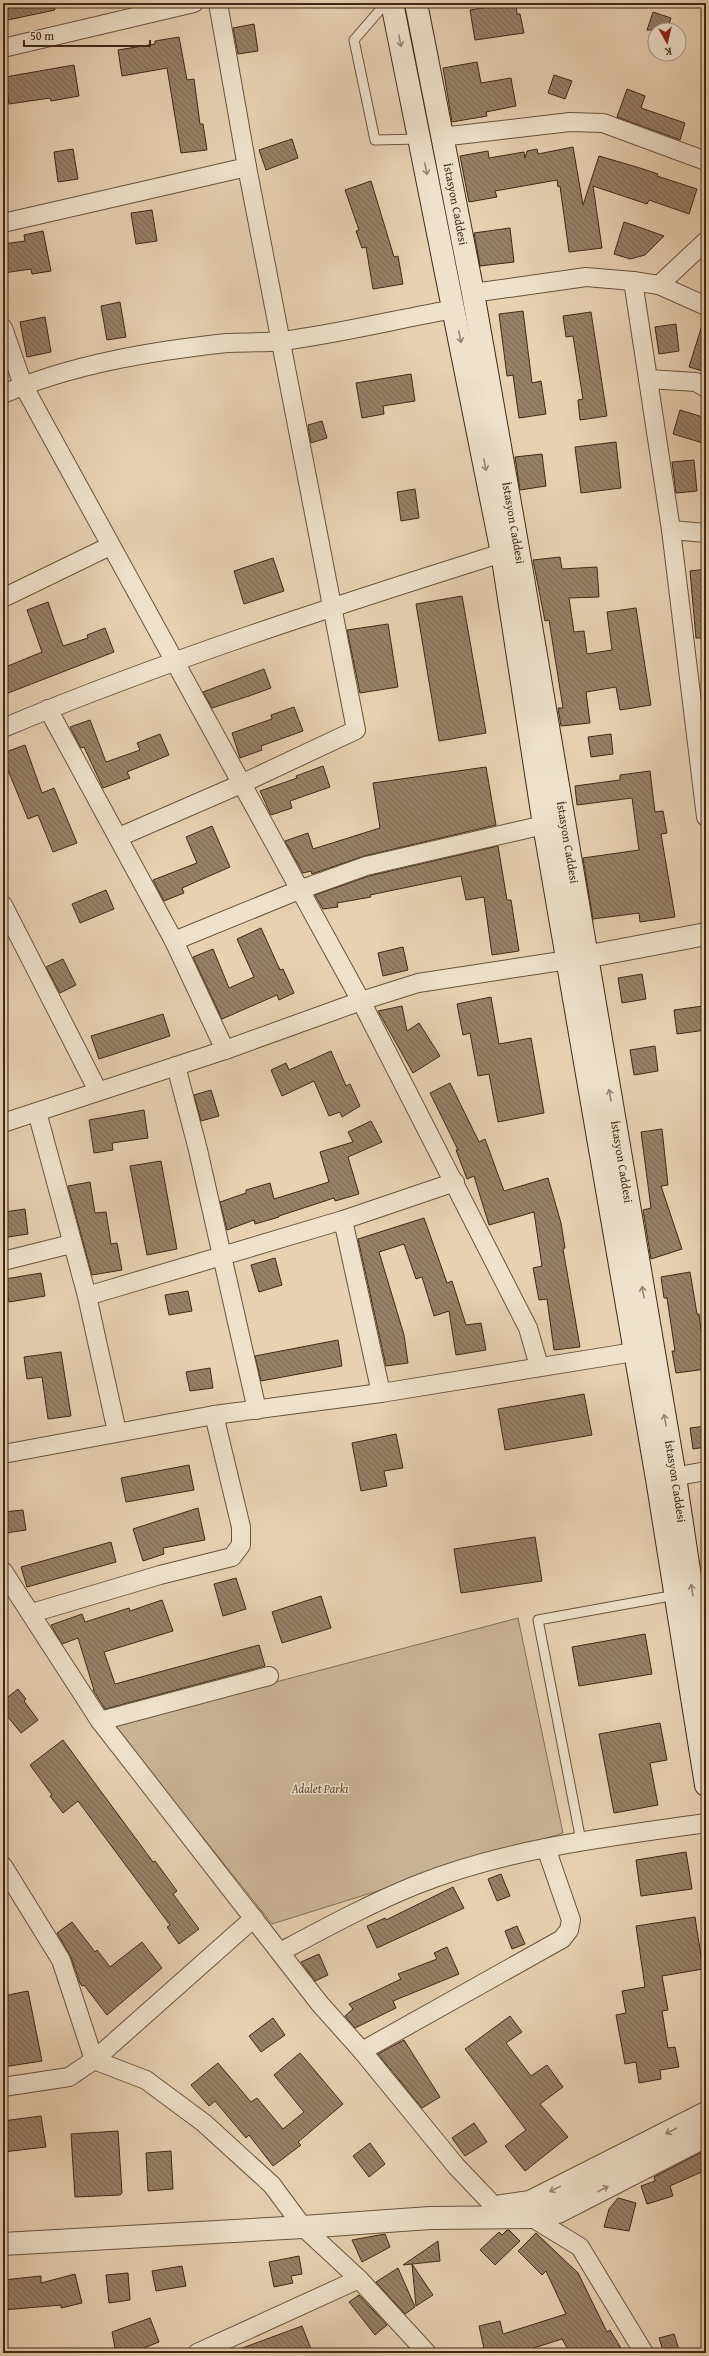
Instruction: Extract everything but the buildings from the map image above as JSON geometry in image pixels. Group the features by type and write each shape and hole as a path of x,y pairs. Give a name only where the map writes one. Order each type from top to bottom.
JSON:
{"main road":[{"path":"392,3 430,138 454,309 502,553 544,825 577,958 634,1352 666,1478 676,1595 706,1785"},
{"name":"İstasyon Caddesi","path":"416,3 430,138 473,293 577,958 666,1478 706,1684"},
{"path":"577,958 706,934"},
{"path":"430,2218 530,2202 706,2113"},
{"path":"3,2244 302,2227 430,2218 531,2217 558,2212 706,2136"}],"street":[{"path":"3,48 194,3"},
{"path":"119,837 241,784 356,730 247,167 218,3"},
{"path":"430,138 570,122 603,123 706,161"},
{"path":"3,223 247,167"},
{"path":"659,286 706,241"},
{"path":"473,293 586,277 633,281 659,286 706,306"},
{"path":"633,281 701,739 706,817"},
{"path":"3,394 23,386 89,367 159,351 229,343 281,341 454,309"},
{"path":"3,328 23,386 361,1001 455,1182 528,1328 539,1366"},
{"path":"648,379 696,382 706,388"},
{"path":"671,530 706,534"},
{"path":"3,598 110,546"},
{"path":"3,728 48,709 331,606 502,553"},
{"path":"48,709 119,837 174,941 225,1050"},
{"path":"174,941 299,890 366,866 544,825"},
{"path":"3,905 98,1091"},
{"path":"3,1123 225,1050 361,1001 418,984 577,958"},
{"path":"176,1066 198,1150 258,1410"},
{"path":"37,1112 58,1186 71,1244 87,1296 117,1432"},
{"path":"87,1296 343,1220 455,1182"},
{"path":"343,1220 381,1393"},
{"path":"3,1261 71,1244"},
{"path":"3,1454 214,1415 381,1393 539,1366 634,1352"},
{"path":"32,1613 160,1575 232,1557 241,1545 241,1527 214,1415"},
{"path":"666,1478 706,1471"},
{"path":"3,1570 100,1721 320,2004 362,2051 456,2166 495,2207 531,2217 580,2247 644,2353"},
{"path":"100,1721 268,1676"},
{"path":"280,1952 347,1916 416,1884 475,1865 581,1841 706,1823"},
{"path":"362,2051 562,1939 569,1930 571,1920 546,1848"},
{"path":"3,1866 61,1960 94,2060"},
{"path":"3,2087 69,2077 94,2060 254,1918"},
{"path":"94,2060 146,2080 204,2123 272,2185 302,2227 359,2279 427,2353"},
{"path":"197,2353 224,2347 359,2279"}],"lane":[{"path":"386,3 354,40 374,140 430,138"},
{"path":"581,1841 538,1620 676,1595"}],"green space":[{"name":"Adalet Parkı","path":"518,1618 563,1833 272,1924 113,1725"}]}
